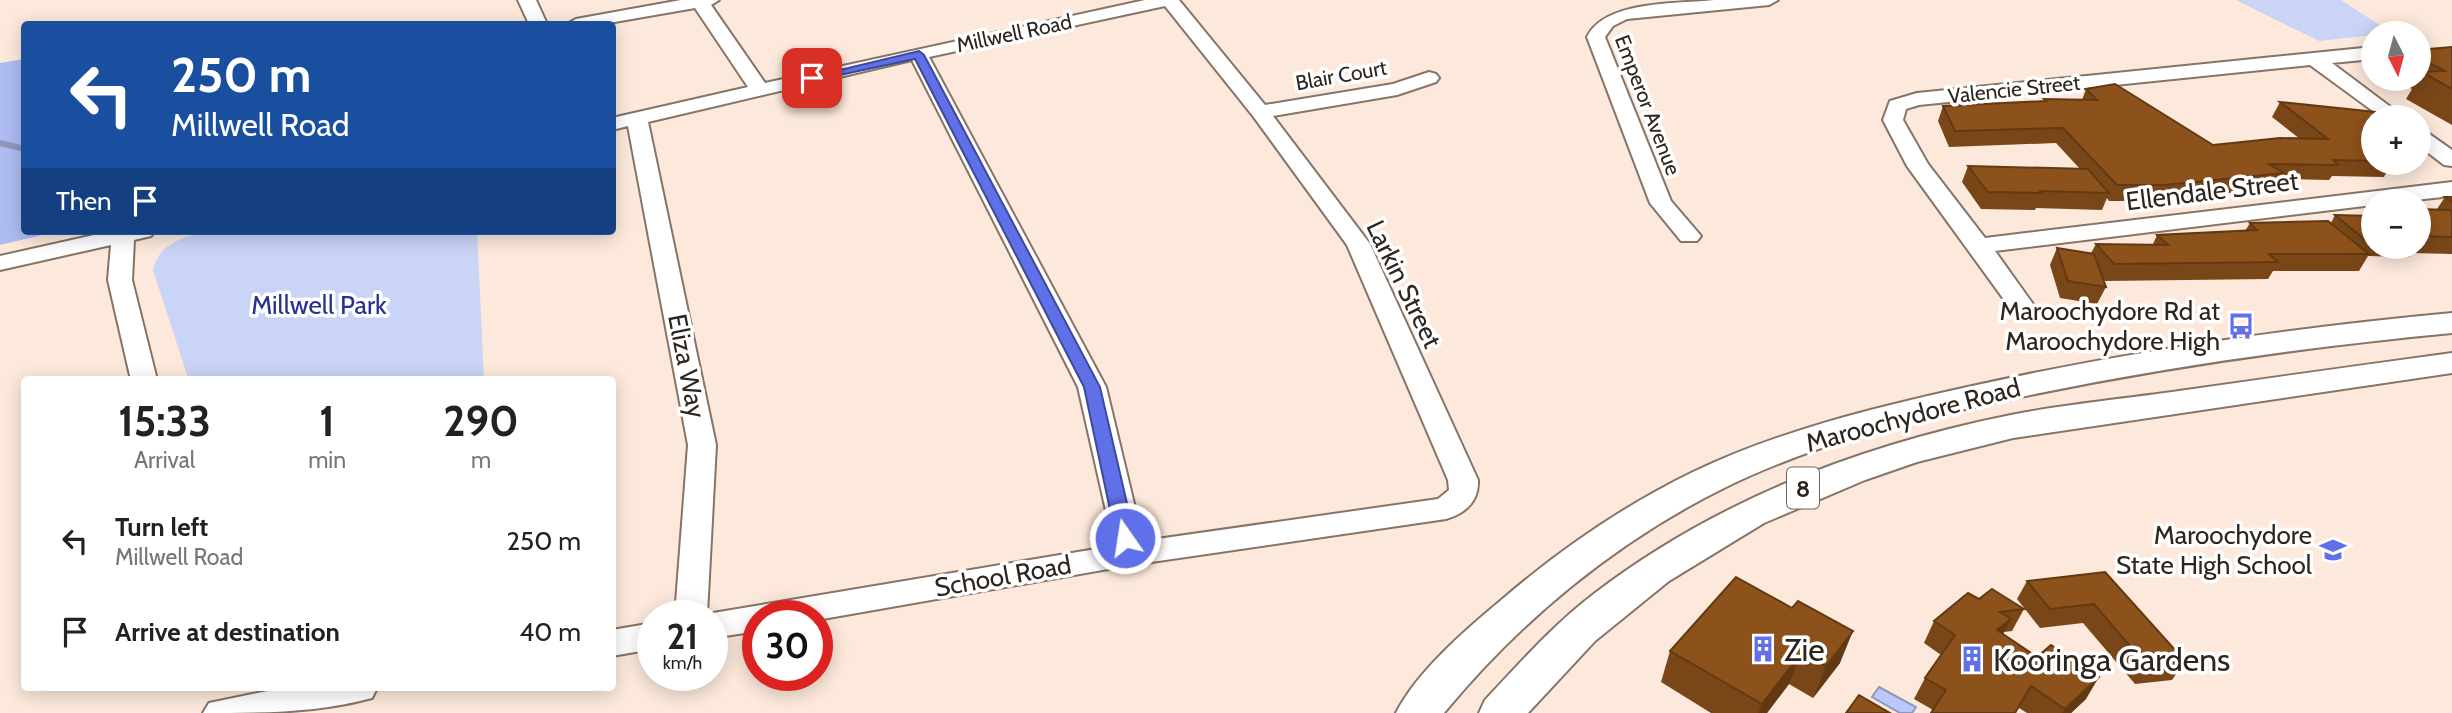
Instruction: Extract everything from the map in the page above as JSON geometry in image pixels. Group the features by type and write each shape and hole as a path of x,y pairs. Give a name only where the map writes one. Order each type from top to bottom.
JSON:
{"main road":[{"name":"Maroochydore Road","path":"1418,713 1487,638 1553,580 1671,500 1732,470 1789,448 1921,408 2063,378 2205,354 2452,323"},
{"name":"Maroochydore Road","path":"1500,713 1547,661 1598,614 1670,559 1780,498 1849,470 1905,452 2013,426 2452,363"}],"street":[{"path":"527,0 537,21"},
{"name":"Millwell Road","path":"625,121 759,89 1169,0"},
{"name":"Larkin Street","path":"1169,0 1259,112 1358,244 1463,480 1464,494 1446,508"},
{"name":"Emperor Avenue","path":"1689,236 1661,203 1596,37 1601,26 1609,19 1625,14 1769,0"},
{"path":"593,21 705,1 759,89"},
{"name":"Valencie Street","path":"2022,307 1918,166 1894,120 1897,105 1917,99 2361,54"},
{"path":"919,55 1092,387 1131,554"},
{"path":"2313,58 2378,105"},
{"name":"Blair Court","path":"1259,112 1397,89 1429,78"},
{"name":"Eliza Way","path":"625,121 702,445 692,600"},
{"path":"2431,144 2452,159"},
{"name":"Ellendale Street","path":"1979,246 2452,190"},
{"path":"0,263 124,235"},
{"path":"132,235 120,280 143,376"},
{"name":"School Road","path":"833,605 1131,554 1446,508"},
{"path":"616,642 637,639"},
{"path":"221,713 343,691"}],"green space":[{"path":"2236,0 2341,0 2373,21 2361,21 2361,36 2319,41"},
{"name":"Millwell Park","path":"194,235 477,235 484,376 187,376 153,270 160,254 181,239"}],"shaded area":[{"path":"21,60 21,235 42,235 0,245 0,63"},
{"path":"1879,687 1916,707 1912,713 1900,713 1872,697"}],"building":[{"path":"2452,47 2452,89 2431,77 2431,72 2445,71 2431,64 2431,49"},
{"path":"2115,84 2213,145 2280,138 2328,139 2280,102 2361,110 2361,161 2333,160 2338,165 2269,164 2284,173 2164,185 2117,185 2063,128 1955,131 1943,106 2046,101 2044,99 2097,100 2086,89"},
{"path":"1968,166 2088,169 2109,193 1988,192"},
{"path":"2431,209 2452,212 2452,237 2431,236"},
{"path":"2335,215 2361,216 2361,237"},
{"path":"2328,221 2361,248 2361,254 2269,254 2278,262 2114,264 2096,244 2168,245 2157,235 2257,230 2250,223"},
{"path":"2057,248 2094,254 2106,287 2068,281"},
{"path":"2105,572 2185,661 2147,666 2094,604 2050,609 2027,581"},
{"path":"1736,577 1792,608 1798,601 1853,631 1826,666 1802,652 1762,704 1670,651"},
{"path":"1992,589 2024,609 2000,612 2011,619 1997,630 2037,657 2051,645 2099,677 2065,709 2031,686 2015,713 1931,713 1946,690 1925,678 1955,635 1934,621 1968,593 1979,599"},
{"path":"1859,695 1890,713 1846,713"}],"waterway":[{"path":"0,143 21,148"}],"place":[{"name":"Maroochydore Rd at Maroochydore High","path":"2241,326"},
{"name":"Maroochydore State High School","path":"2333,550"},
{"name":"Zie","path":"1763,649"},
{"name":"Kooringa Gardens","path":"1972,659"}],"route":[{"path":"812,78 919,55 1092,387 1125,538"}]}
